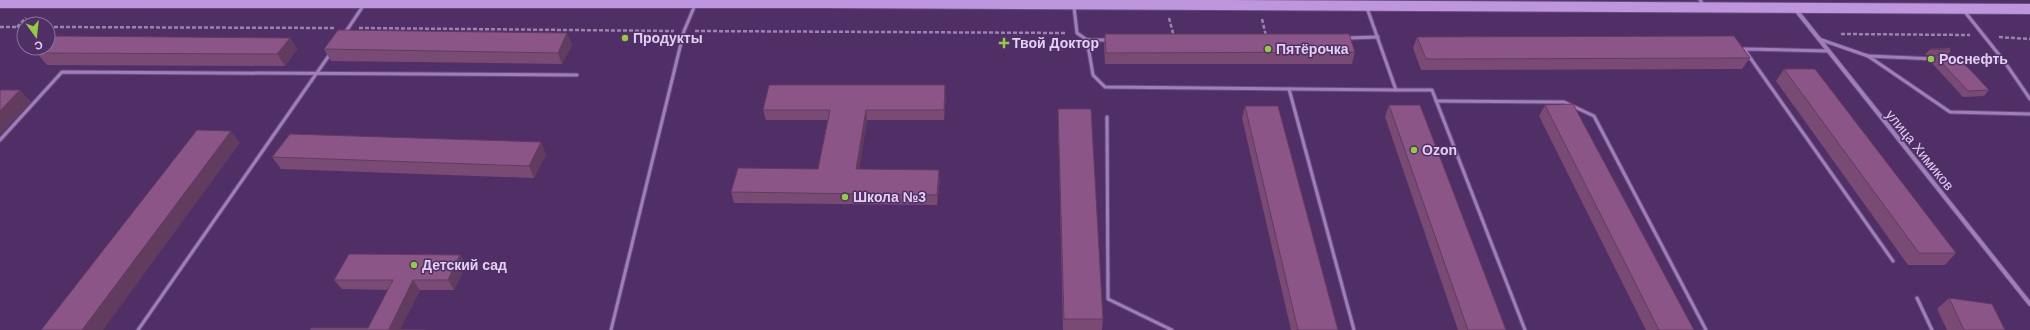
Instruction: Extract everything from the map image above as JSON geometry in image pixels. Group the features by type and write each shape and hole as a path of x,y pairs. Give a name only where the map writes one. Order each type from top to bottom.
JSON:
{"main road":[{"path":"0,2 428,2 696,4 828,1 1073,4 1238,2 1366,6 1703,4 1794,8 2030,9"}],"street":[{"name":"улица Химиков","path":"1794,8 2030,304"}],"lane":[{"path":"343,35 365,3"},
{"path":"611,330 684,31 696,4"},
{"path":"1073,4 1077,33 1086,40 1116,39"},
{"path":"1366,6 1396,90"},
{"path":"1963,9 2004,61 2030,99"},
{"path":"1341,38 1378,37"},
{"path":"1818,38 1868,56 1950,112 2030,114"},
{"path":"1086,40 1093,75 1105,87 1432,90 1525,330"},
{"path":"138,330 334,48"},
{"path":"1827,51 1744,49 1894,261"},
{"path":"1868,56 1936,59"},
{"path":"1951,59 2004,61"},
{"path":"0,140 62,72 577,75"},
{"path":"1289,89 1354,330"},
{"path":"1436,100 1564,102 1594,116 1706,330"},
{"path":"1107,117 1108,299 1172,330"},
{"path":"1917,298 1932,330"}],"path":[{"path":"0,27 16,27"},
{"path":"56,27 1077,33"},
{"path":"1837,34 2030,38"}],"building":[{"path":"338,30 567,33 558,53 324,49"},
{"path":"1105,34 1349,34 1355,52 1106,53"},
{"path":"56,36 290,38 277,54 56,53"},
{"path":"1734,36 1750,58 1426,59 1417,37"},
{"path":"1949,48 1951,50 1930,49"},
{"path":"1935,55 1957,56 1989,90 1968,91"},
{"path":"1784,69 1815,69 1956,253 1919,253"},
{"path":"769,85 945,85 944,110 866,110 856,169 939,170 937,195 731,192 738,168 818,169 830,110 763,110"},
{"path":"0,90 20,90 0,111"},
{"path":"1573,104 1694,330 1659,330 1545,105"},
{"path":"1389,105 1420,105 1506,330 1468,330"},
{"path":"1245,106 1278,106 1338,330 1298,330"},
{"path":"1058,109 1091,109 1103,319 1064,319"},
{"path":"197,130 231,131 82,330 41,330"},
{"path":"290,134 541,142 529,166 272,157"},
{"path":"349,254 460,255 448,280 413,280 389,329 425,330 310,330 311,328 368,328 393,280 334,280"},
{"path":"1949,298 1992,304 2005,330 1964,330"}],"place":[{"name":"Продукты","path":"625,38"},
{"name":"Твой Доктор","path":"1004,43"},
{"name":"Пятёрочка","path":"1268,49"},
{"name":"Роснефть","path":"1931,59"},
{"name":"Ozon","path":"1414,150"},
{"name":"Школа №3","path":"845,197"},
{"name":"Детский сад","path":"414,265"}]}
